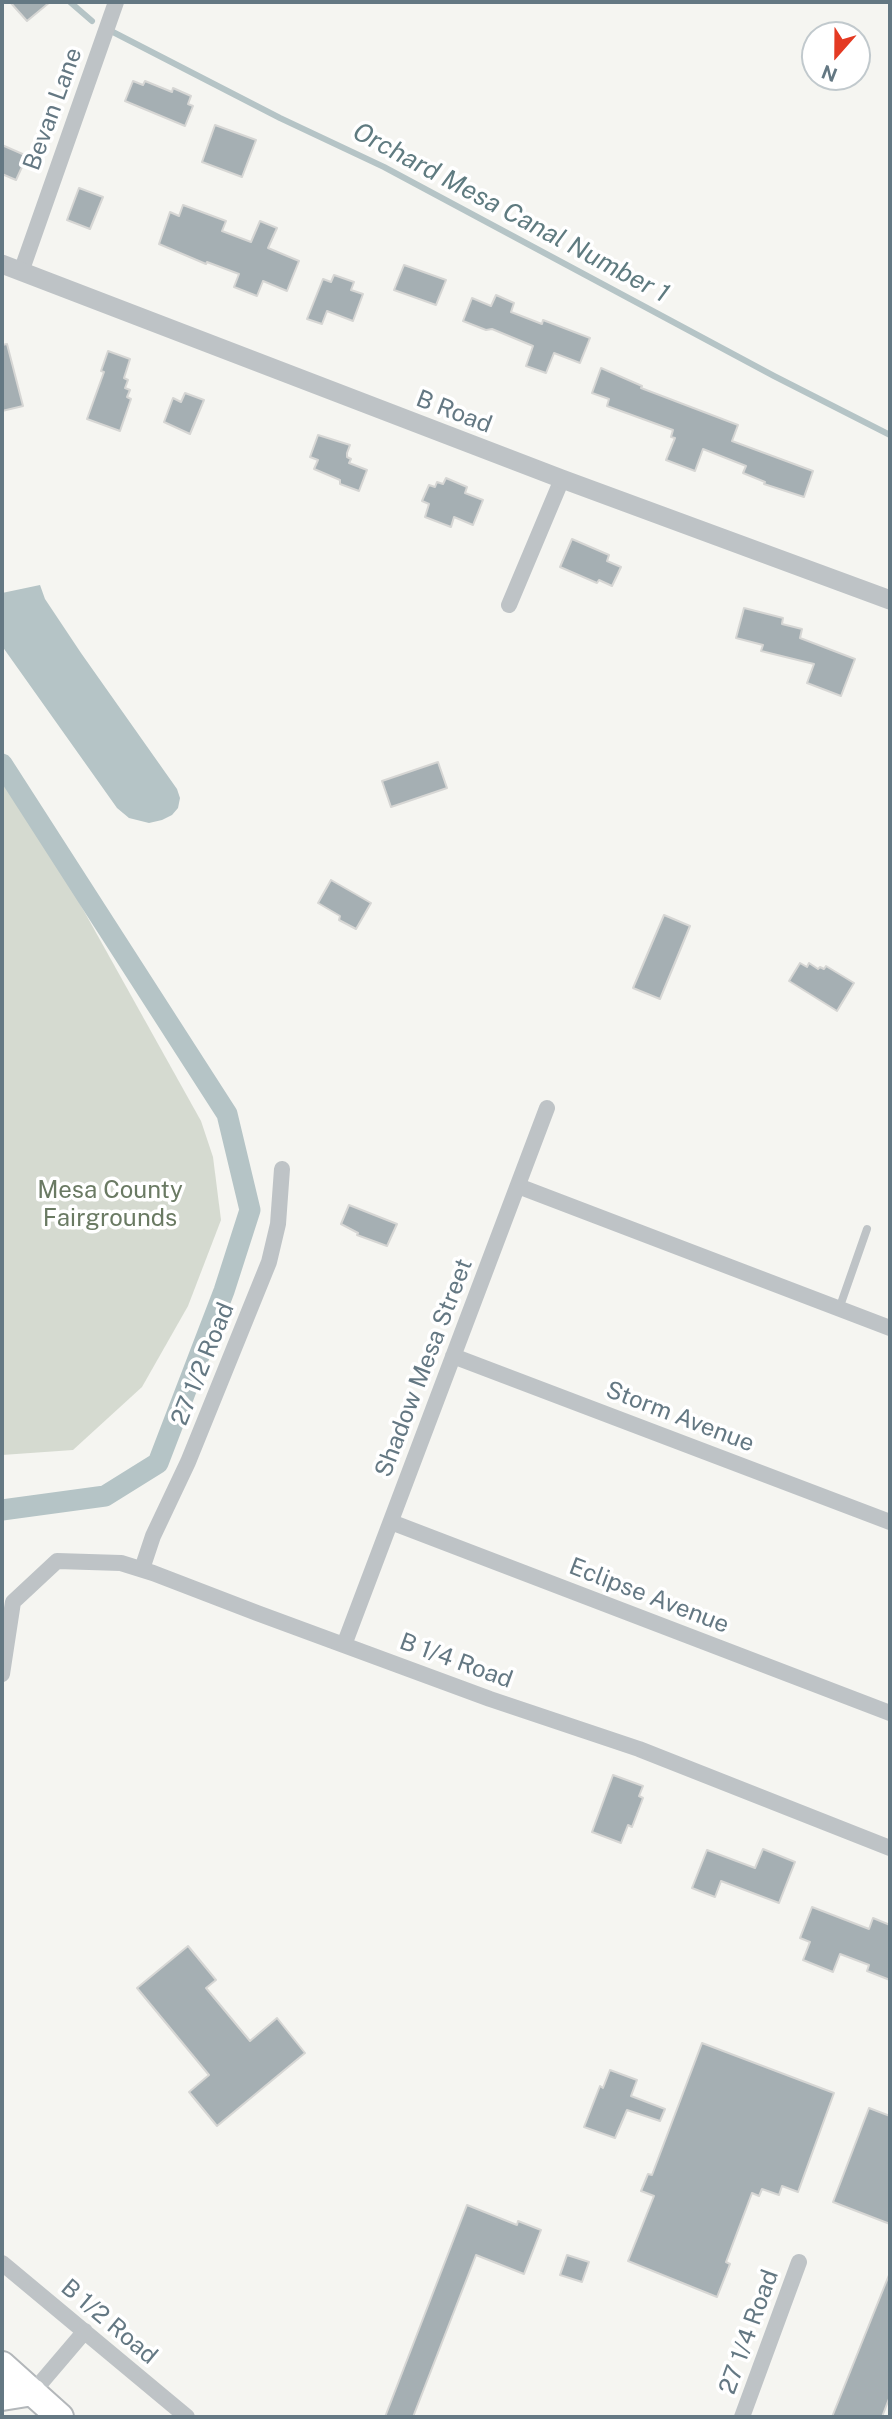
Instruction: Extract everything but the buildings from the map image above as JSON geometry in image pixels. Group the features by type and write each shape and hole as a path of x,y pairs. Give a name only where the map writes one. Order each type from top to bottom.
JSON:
{"highway":[{"path":"2,2365 60,2417"},
{"path":"2,2397 33,2392"}],"street":[{"name":"Bevan Lane","path":"21,272 117,2"},
{"name":"B Road","path":"2,264 562,479 890,600"},
{"path":"509,605 562,479"},
{"name":"Shadow Mesa Street","path":"344,1645 547,1108"},
{"name":"27 1/2 Road","path":"142,1569 153,1536 188,1462 268,1262 278,1224 282,1169"},
{"path":"518,1186 890,1328"},
{"name":"Storm Avenue","path":"453,1356 890,1522"},
{"name":"Eclipse Avenue","path":"391,1522 890,1713"},
{"name":"B 1/4 Road","path":"2,1674 13,1602 57,1562 121,1563 502,1703 639,1749 890,1848"},
{"name":"27 1/4 Road","path":"742,2417 799,2262"},
{"name":"B 1/2 Road","path":"2,2263 187,2417"},
{"path":"33,2392 85,2331"}],"lane":[{"path":"839,1309 867,1230"}],"green space":[{"name":"Mesa County Fairgrounds","path":"2,764 201,1121 213,1157 221,1220 188,1306 142,1387 73,1450 2,1455"}],"shaded area":[{"path":"40,585 45,599 81,653 177,789 180,798 178,808 172,815 149,823 129,818 117,808 2,646 2,593"}],"waterway":[{"name":"Orchard Mesa Canal Number 1","path":"70,2 92,21"},
{"name":"Orchard Mesa Canal Number 1","path":"111,31 280,118 384,167 774,376 890,435"},
{"path":"2,764 227,1114 250,1210 224,1291 158,1463 105,1496 2,1510"}]}
